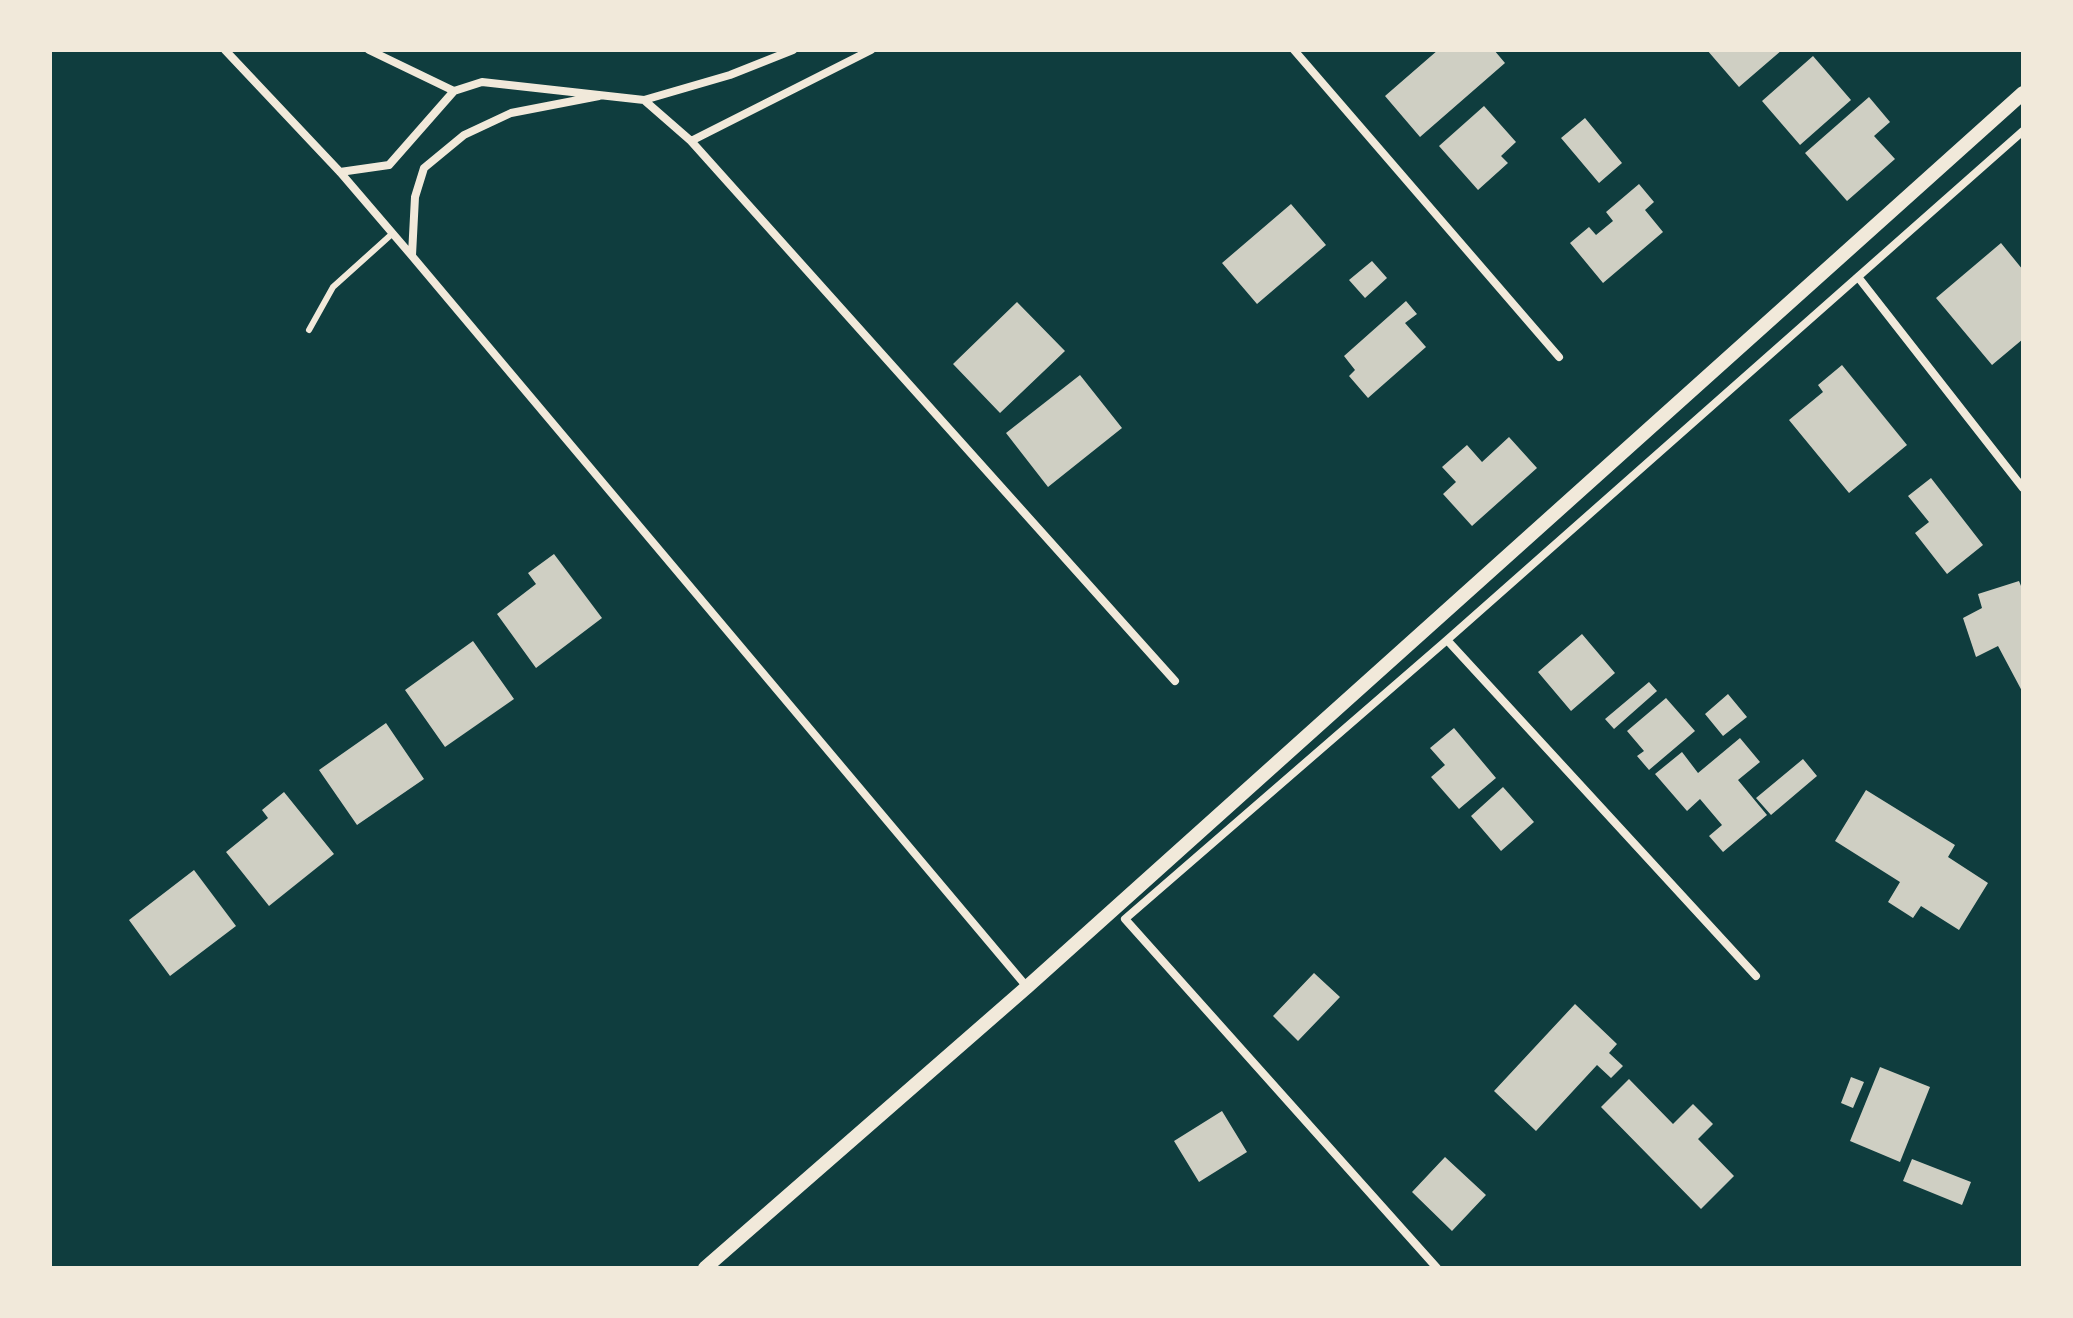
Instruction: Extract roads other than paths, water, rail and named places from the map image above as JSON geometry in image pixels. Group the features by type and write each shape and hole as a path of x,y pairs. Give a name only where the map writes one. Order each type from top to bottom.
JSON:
{"street":[{"path":"225,50 393,233 1027,987"},
{"path":"369,50 454,91"},
{"path":"340,172 389,165 454,91 482,82 644,100 730,75 793,50"},
{"path":"691,141 871,50"},
{"path":"1294,50 1559,357"},
{"path":"705,1268 1027,987 2023,93"},
{"path":"412,256 415,197 424,168 464,135 511,113 608,94"},
{"path":"644,100 691,141 1175,681"},
{"path":"1437,1268 1125,919 1447,640 2023,131"},
{"path":"1858,277 2023,488"},
{"path":"1447,640 1756,976"}],"lane":[{"path":"309,330 333,287 393,233"}]}
